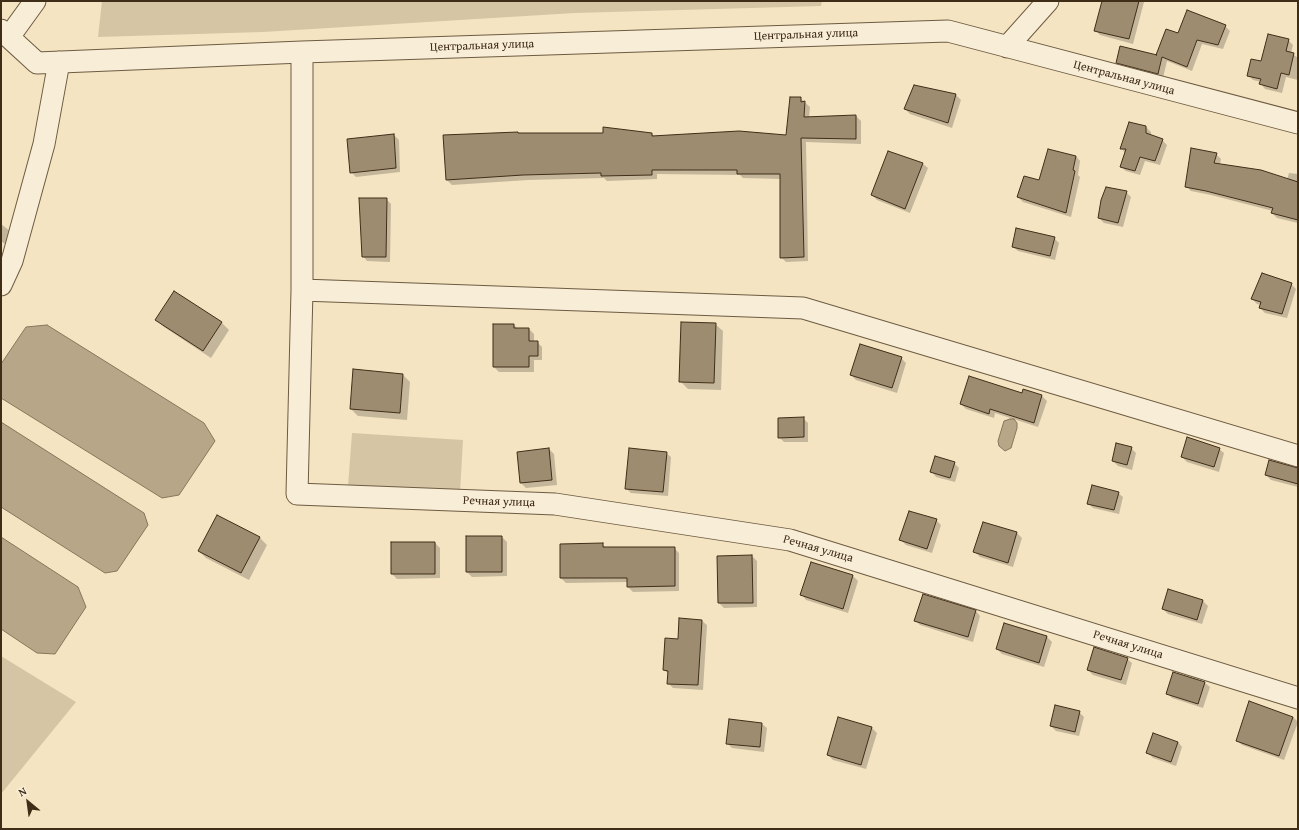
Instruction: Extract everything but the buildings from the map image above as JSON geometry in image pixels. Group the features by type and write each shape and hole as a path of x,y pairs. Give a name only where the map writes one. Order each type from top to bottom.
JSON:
{"street":[{"path":"5,33 35,1"},
{"path":"1007,47 1048,1"},
{"name":"Центральная улица","path":"5,33 37,64 302,52 948,31 1298,123"},
{"path":"302,52 302,290 804,308 1298,456"},
{"path":"1,284 12,261 44,144 59,62"},
{"name":"Речная улица","path":"302,290 297,494 554,504 790,540 1298,698"}],"shaded area":[{"path":"102,1 822,1 821,6 575,13 263,32 98,37"},
{"path":"47,325 204,423 215,441 179,495 162,498 1,398 1,364 26,327"},
{"path":"1014,419 1017,423 1017,428 1011,448 1005,451 999,446 998,441 1004,421"},
{"path":"1,422 144,513 148,525 117,571 105,573 1,507"},
{"path":"352,433 463,440 460,493 348,486"},
{"path":"1,537 78,587 86,607 55,654 37,653 1,629"},
{"path":"1,656 76,702 1,794"}]}
